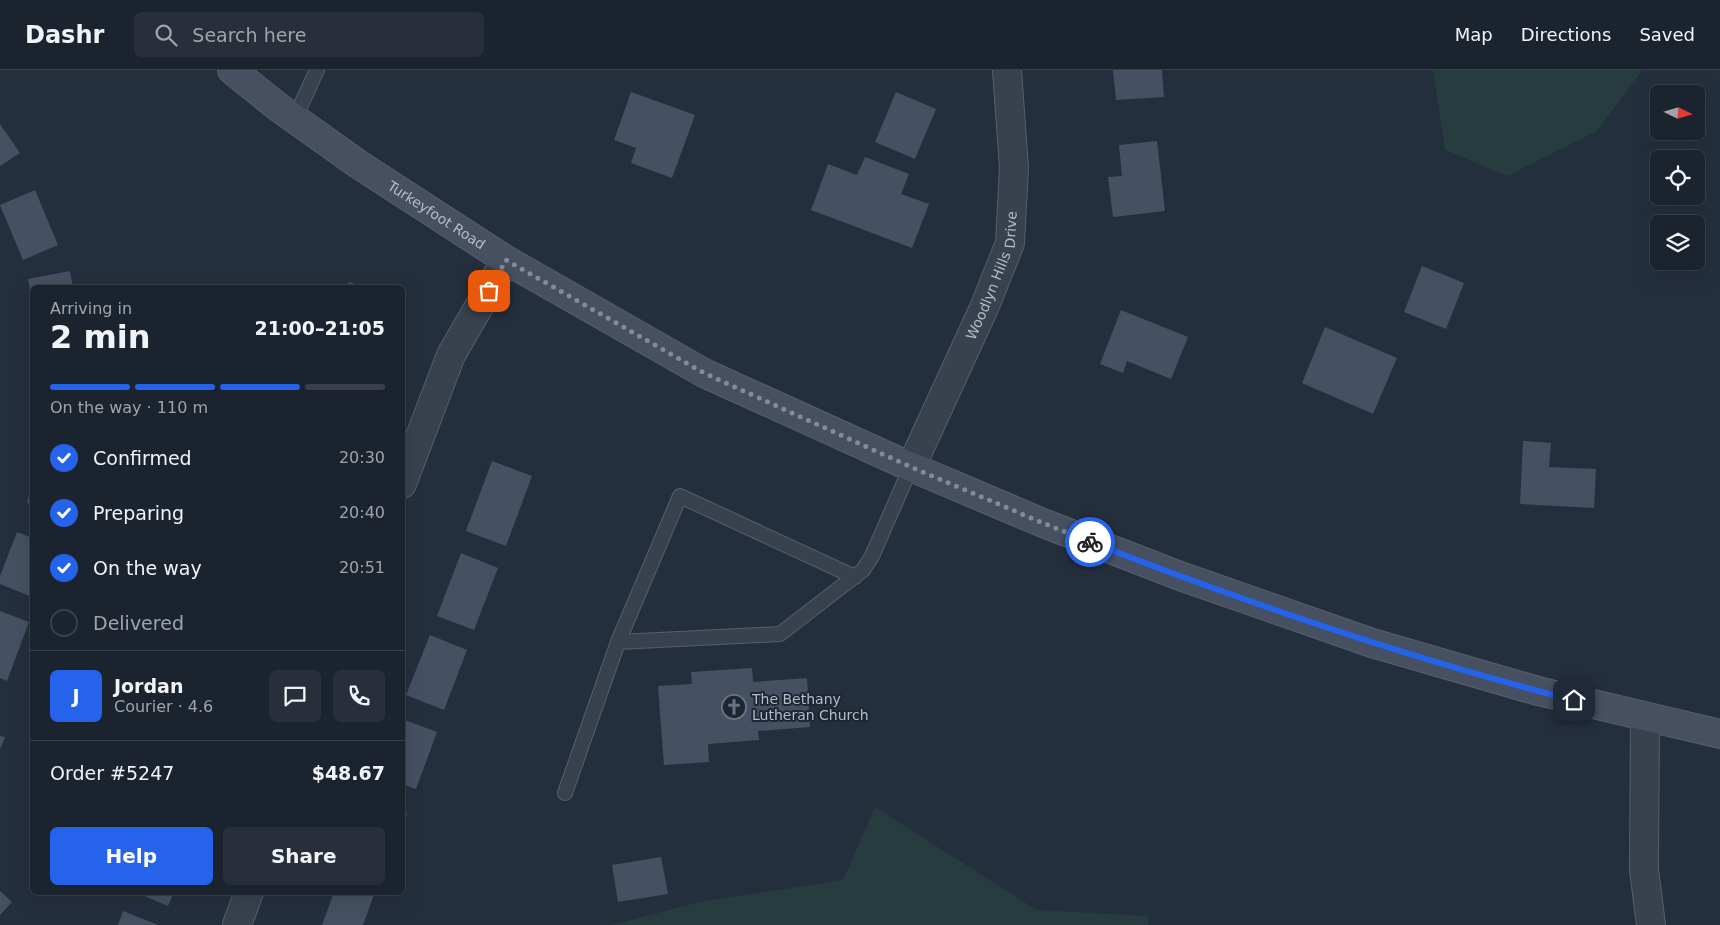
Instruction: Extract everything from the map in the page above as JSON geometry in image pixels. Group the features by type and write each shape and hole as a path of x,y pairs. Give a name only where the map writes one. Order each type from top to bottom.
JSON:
{"main road":[{"name":"Turkeyfoot Road","path":"232,70 358,164 506,260 704,373 911,467 1043,523 1171,573 1363,640 1538,691 1720,734"}],"street":[{"name":"Woodlyn Hills Drive","path":"911,467 984,308 1010,243 1014,168 1007,70"},
{"path":"405,476 451,355 506,260"},
{"path":"1645,717 1644,870 1651,925"},
{"path":"237,925 248,895"}],"lane":[{"path":"294,118 317,70"},
{"path":"618,642 780,634 863,570 872,556 911,467"},
{"path":"565,793 618,642 680,496 854,577"}],"green space":[{"path":"1433,70 1642,70 1597,131 1507,176 1445,150"},
{"path":"875,807 1037,910 1148,916 1148,925 612,925 699,902 843,880"}],"building":[{"path":"1113,70 1162,70 1164,97 1116,100"},
{"path":"631,92 695,115 672,178 631,163 636,148 614,140"},
{"path":"896,92 936,109 915,159 875,142"},
{"path":"0,124 20,153 0,166"},
{"path":"1157,141 1165,211 1113,217 1108,177 1122,176 1119,145"},
{"path":"865,157 909,174 901,194 929,204 912,248 811,210 828,164 857,175"},
{"path":"35,190 58,245 23,260 0,205"},
{"path":"1422,266 1464,283 1446,329 1404,312"},
{"path":"70,271 72,285 30,285 30,289 28,279"},
{"path":"349,282 359,285 348,285"},
{"path":"1121,310 1188,337 1171,379 1127,361 1123,373 1100,364"},
{"path":"1325,327 1397,358 1373,414 1302,383"},
{"path":"1523,441 1551,443 1549,467 1596,469 1594,508 1520,504"},
{"path":"492,461 532,476 506,546 466,531"},
{"path":"30,491 30,504 27,503"},
{"path":"17,532 30,537 30,596 0,584 0,576"},
{"path":"461,553 498,568 474,630 437,616"},
{"path":"0,611 29,622 7,681 0,678"},
{"path":"430,635 467,650 444,710 406,695"},
{"name":"The Bethany Lutheran Church","path":"752,668 753,682 807,678 810,727 758,731 759,740 708,744 709,762 664,765 658,686 692,684 691,672"},
{"path":"405,720 437,732 416,789 405,785"},
{"path":"0,736 5,737 0,749"},
{"path":"661,857 668,894 618,902 612,865"},
{"path":"0,891 12,902 0,915"},
{"path":"142,895 173,895 168,906"},
{"path":"333,895 374,895 363,925 322,925"},
{"path":"123,911 158,925 118,925"}],"way so far":[{"path":"489,291 506,260 704,373 911,467 1090,542"}],"place":[{"name":"The Bethany Lutheran Church","path":"734,707"}],"route":[{"path":"1090,542 1180,576 1372,643 1574,700"}]}
